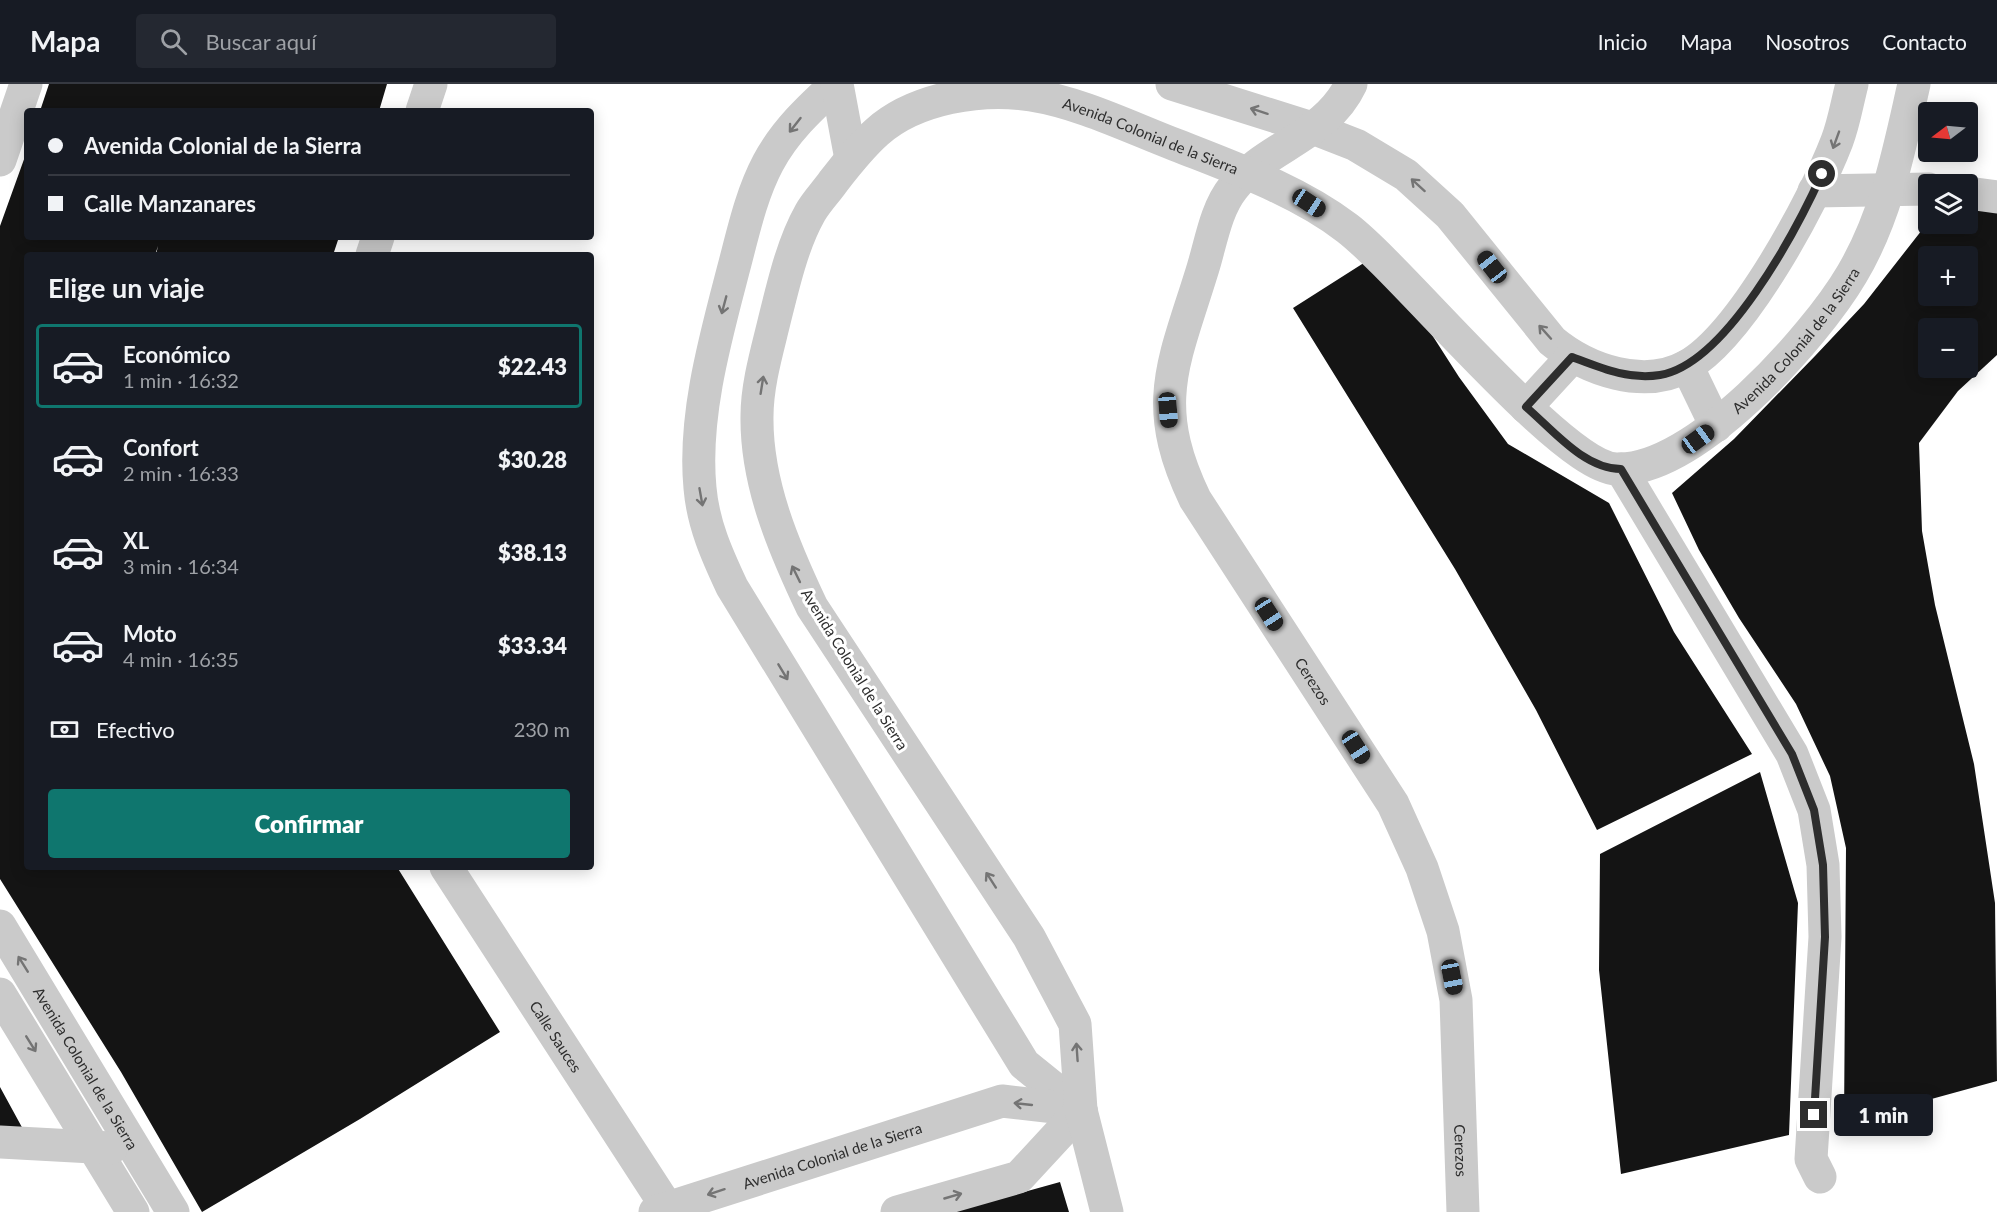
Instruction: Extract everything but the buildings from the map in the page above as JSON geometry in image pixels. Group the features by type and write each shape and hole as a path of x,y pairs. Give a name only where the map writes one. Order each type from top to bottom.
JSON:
{"street":[{"path":"0,160 26,84"},
{"path":"423,108 431,84"},
{"path":"837,84 851,159"},
{"path":"837,84 796,122 768,163 748,215 714,342 700,434 700,488 710,539 738,597 1024,1064 1081,1110 1107,1212"},
{"path":"1172,84 1315,129 1356,145 1406,175 1450,215 1533,319 1572,357 1625,376 1661,375 1687,366 1720,338 1762,284 1814,191 1838,140 1852,84"},
{"name":"Cerezos","path":"1351,84 1315,129 1247,174 1233,188 1221,208 1169,377 1171,438 1179,466 1195,499 1393,804 1422,868 1443,932 1456,1000 1463,1212"},
{"name":"Avenida Colonial de la Sierra","path":"664,1211 1002,1101 1081,1110 1075,1024 1029,937 812,607 789,558 773,514 762,469 757,414 769,343 785,277 810,213 851,159 880,128 912,111 954,97 1016,94 1061,101 1247,174 1309,203 1350,230 1526,407 1586,458 1610,469 1621,469 1665,458 1683,450 1716,426 1776,369 1811,330 1852,274 1891,188 1914,84"},
{"path":"1814,191 1918,189"},
{"path":"1978,194 1997,197"},
{"path":"1526,407 1572,357"},
{"path":"1687,366 1716,426"},
{"path":"1621,469 1792,754 1814,810 1823,865 1825,937 1811,1159 1821,1178"},
{"name":"Calle Sauces","path":"448,870 664,1211"},
{"name":"Avenida Colonial de la Sierra","path":"0,926 137,1149 173,1212"},
{"path":"0,994 133,1212"},
{"path":"897,1212 1019,1177 1081,1110"},
{"path":"0,1142 137,1149"}],"route":[{"path":"1814,1115 1825,937 1823,865 1814,810 1792,754 1621,469 1610,469 1593,463 1526,407 1572,357 1625,376 1661,375 1687,366 1720,338 1762,284 1822,174"}]}
